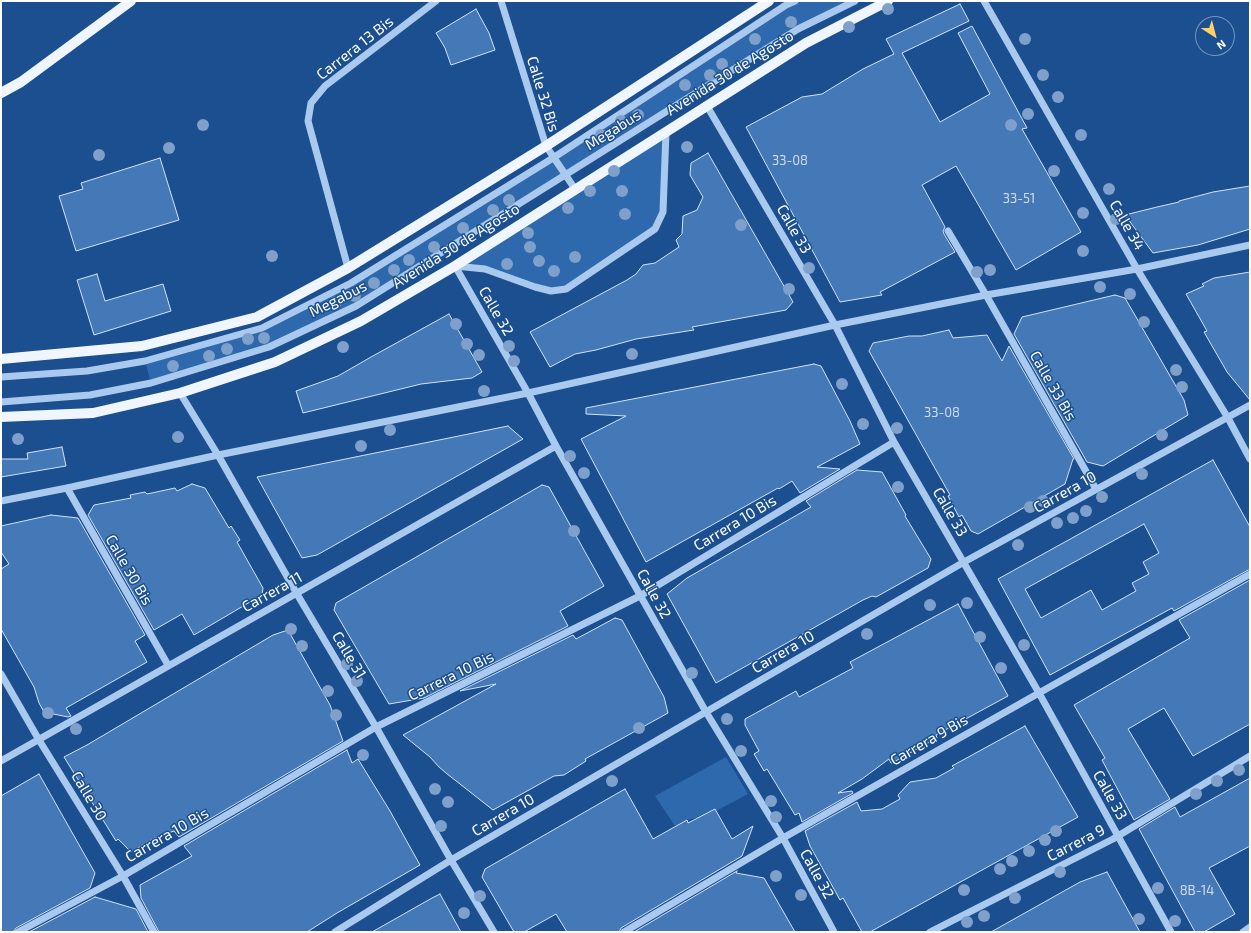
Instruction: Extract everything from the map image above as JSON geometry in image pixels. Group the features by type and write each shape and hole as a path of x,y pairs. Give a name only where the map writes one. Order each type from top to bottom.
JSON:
{"main road":[{"path":"1,93 21,82 131,1"},
{"path":"1,359 142,346 257,317 348,268 546,146 769,1"},
{"name":"Avenida 30 de Agosto","path":"1,417 93,413 180,393 276,362 362,321 455,266 806,43 888,1"}],"street":[{"name":"Carrera 13 Bis","path":"348,268 308,121 311,103 325,86 436,1"},
{"name":"Calle 32 Bis","path":"501,1 546,146 574,189"},
{"name":"Megabus","path":"1,377 87,371 145,361 262,328 351,283 553,158 779,9 795,1"},
{"name":"Megabus","path":"1,402 90,395 151,383 269,347 356,306 798,29 855,1"},
{"name":"Calle 34","path":"984,1 1137,269 1228,418 1250,459"},
{"name":"Calle 33","path":"707,106 835,325 894,442 1039,693 1171,932"},
{"path":"455,266 485,269 535,287 551,291 566,289 655,229 664,212 666,132"},
{"name":"Calle 33 Bis","path":"948,231 1096,489"},
{"path":"1,501 218,455 528,393 835,325 986,295 1137,269 1250,245"},
{"name":"Calle 32","path":"455,266 528,393 556,446 706,712 783,838 834,932"},
{"name":"Calle 31","path":"180,393 218,455 297,594 494,932"},
{"name":"Carrera 10","path":"335,932 451,860 964,562 1250,405"},
{"name":"Carrera 10 Bis","path":"18,932 123,876 376,728 640,596 894,442"},
{"name":"Carrera 11","path":"1,761 556,446"},
{"name":"Calle 30 Bis","path":"67,488 168,665"},
{"name":"Carrera 9 Bis","path":"624,932 783,838 1250,574"},
{"name":"Calle 30","path":"1,674 39,740 123,876 154,932"},
{"name":"Carrera 9","path":"930,932 1118,836 1250,756"},
{"path":"1243,932 1250,927"}],"shaded area":[{"path":"795,1 855,1 798,29 356,306 269,347 151,383 145,361 262,328 351,283"},
{"path":"666,132 663,212 655,229 566,289 551,291 485,269 455,266"},
{"path":"726,757 748,794 716,811 715,809 700,817 687,820 675,826 655,796"}],"building":[{"path":"960,4 969,21 902,53 940,122 990,94 958,33 972,26 1027,128 1022,129 1081,232 1016,270 956,166 922,185 945,227 943,231 944,234 955,252 880,292 882,295 840,302 746,127 802,97 822,94 863,69 894,54 886,39"},
{"path":"476,9 489,33 495,50 451,65 445,48 436,33"},
{"path":"708,153 793,302 786,310 692,327 694,330 636,339 575,354 550,367 530,332 627,280 636,274 643,265 655,263 679,247 676,240 682,234 683,216 697,210 703,197 690,175 691,163"},
{"path":"160,158 179,220 76,251 59,196 83,189 81,183"},
{"path":"1250,186 1250,229 1198,245 1153,253 1125,215 1213,192"},
{"path":"1250,272 1250,400 1227,372 1204,332 1207,331 1186,294 1204,286 1202,284 1214,278"},
{"path":"97,274 105,301 163,284 171,311 94,335 77,280"},
{"path":"1115,295 1125,298 1184,400 1188,415 1103,466 1087,462 1014,334 1022,317"},
{"path":"449,314 482,372 472,378 421,384 303,413 296,391 338,376"},
{"path":"949,330 953,338 987,335 1002,361 1009,346 1074,459 1065,484 978,534 971,531 962,515 959,517 948,496 950,495 869,351 873,343 909,336 922,336"},
{"path":"814,364 821,366 850,421 860,444 817,467 840,469 800,493 792,481 646,562 581,439 626,416 586,414 586,408"},
{"path":"508,426 523,439 317,555 302,558 257,477"},
{"path":"62,447 66,466 1,477 1,459 28,459 27,453"},
{"path":"1213,460 1250,527 1250,569 1174,611 1172,608 1050,675 998,579","holes":["1144,524 1159,553 1143,562 1149,574 1132,583 1136,591 1102,610 1091,590 1041,618 1025,589"]},
{"path":"857,470 882,472 906,515 905,516 931,559 928,568 876,597 872,596 863,600 716,683 667,594 687,578 811,507 806,501"},
{"path":"192,484 205,488 229,528 231,526 240,540 237,542 263,588 262,595 194,635 182,614 154,630 88,515 94,505 131,498 130,495 145,492 147,494 175,488 177,491"},
{"path":"542,485 549,487 604,586 560,611 568,626 424,698 389,704 334,610 336,603"},
{"path":"51,515 78,518 145,635 135,641 147,662 66,708 71,716 68,717 44,712 39,703 34,687 1,629 1,569 9,564 1,552 1,526"},
{"path":"1250,580 1250,724 1193,756 1164,708 1128,729 1170,799 1134,820 1102,760 1105,758 1074,705 1190,638 1179,620"},
{"path":"958,604 1008,696 936,735 937,738 892,763 889,759 862,779 838,793 852,791 853,793 802,822 799,813 795,815 767,769 764,771 754,754 759,751 745,725 745,719 796,691 799,697 853,668 850,662"},
{"path":"615,618 622,620 664,697 668,713 585,759 586,761 564,775 554,776 493,810 446,773 430,757 403,735 496,684 460,691 573,635 576,639"},
{"path":"288,630 330,705 343,741 179,837 174,831 155,838 131,852 118,839 116,841 64,757 87,745 273,635"},
{"path":"1025,726 1078,817 870,932 862,932 843,898 840,900 810,846 805,831 857,802 861,811 882,809 900,799 898,795 910,782 936,778 954,768 952,766"},
{"path":"347,750 352,763 358,759 390,811 420,865 307,932 159,932 141,898 140,885 192,856 184,846"},
{"path":"39,774 95,873 90,888 16,928 13,932 1,932 1,796"},
{"path":"1250,778 1250,846 1209,868 1235,914 1204,932 1195,932 1139,829 1175,807 1180,817"},
{"path":"625,789 653,839 687,820 688,823 715,809 732,839 753,826 742,856 621,928 619,932 567,932 556,914 524,932 514,932 482,877 485,869"},
{"path":"737,871 736,873 764,878 795,932 634,932"},
{"path":"1107,872 1140,932 991,932 1080,882"},
{"path":"440,894 461,932 372,932 432,898"},
{"path":"95,897 136,909 148,932 29,932"}]}
